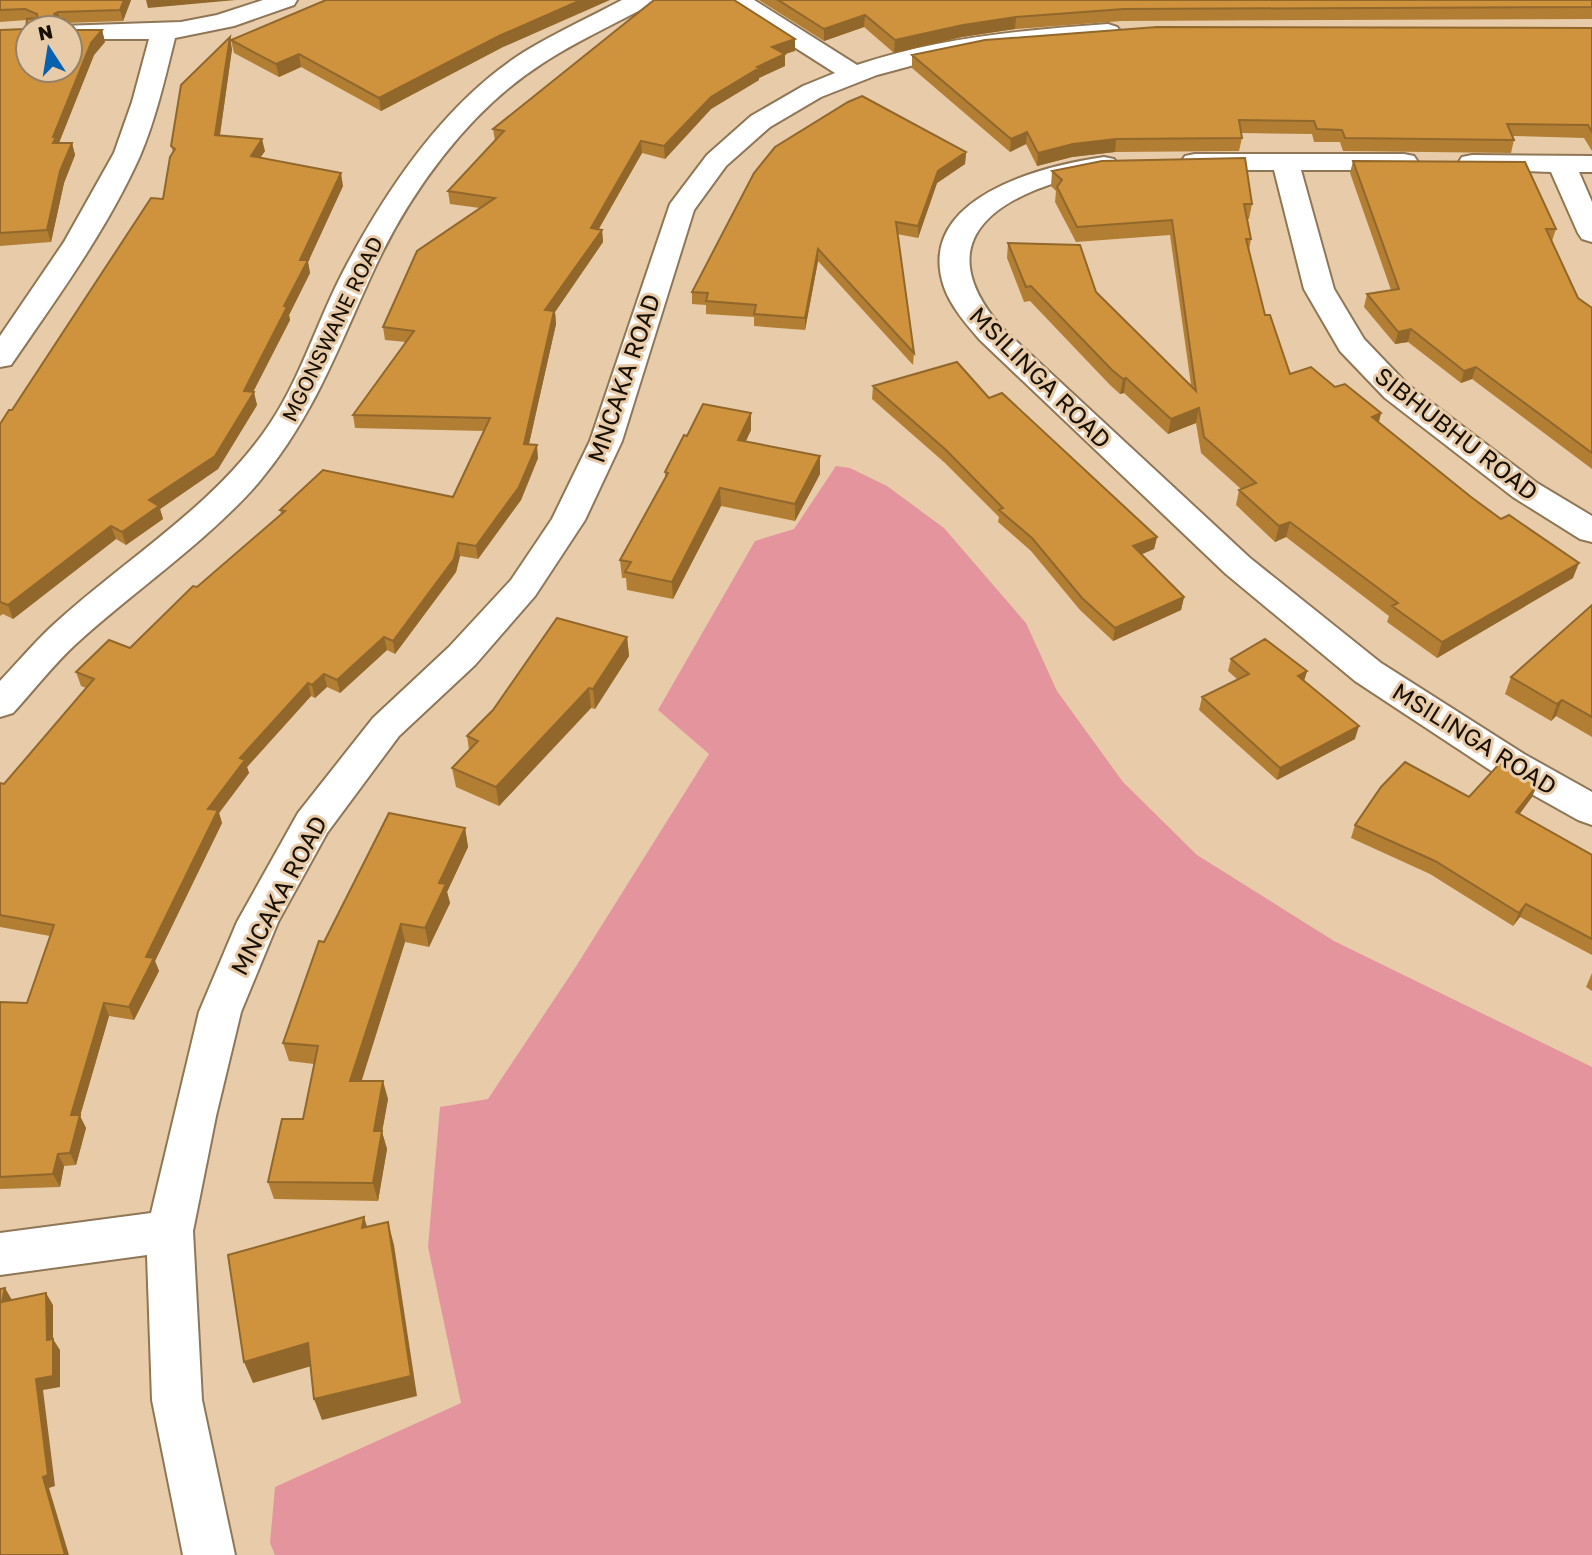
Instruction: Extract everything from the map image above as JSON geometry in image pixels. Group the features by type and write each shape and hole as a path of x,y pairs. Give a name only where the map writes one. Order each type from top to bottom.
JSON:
{"street":[{"path":"84,31 164,32 206,28 234,21 285,0"},
{"name":"MGONSWANE ROAD","path":"0,704 63,636 197,522 246,476 286,425 316,366 358,271 390,214 422,167 475,103 533,58 641,0"},
{"path":"737,0 855,75"},
{"name":"MNCAKA ROAD","path":"209,1555 177,1400 170,1231 220,1012 258,922 312,822 386,727 462,656 523,588 568,520 606,441 671,234 693,188 730,146 753,128 806,95 855,75 908,58 984,42 1142,30"},
{"path":"0,358 74,250 121,167 144,107 164,32"},
{"name":"MSILINGA ROAD","path":"1592,164 1285,161 1150,163 1064,171 1025,183 992,201 964,230 956,247 954,265 957,283 965,301 991,334 1238,566 1368,672 1510,764 1592,810"},
{"name":"SIBHUBHU ROAD","path":"1285,161 1319,289 1351,344 1396,391 1524,490 1592,531"},
{"path":"1561,164 1592,233"},
{"path":"0,1254 170,1231"}],"shaded area":[{"path":"836,466 850,468 887,486 944,528 1026,623 1057,691 1123,782 1197,855 1334,941 1592,1067 1592,1555 275,1555 270,1543 275,1487 461,1403 428,1247 440,1107 488,1099 575,968 709,754 658,710 755,541 794,529"}],"building":[{"path":"0,0 124,0 120,10 37,14 25,9 0,10"},
{"path":"326,0 581,0 499,36 379,98 299,54 276,64 231,40"},
{"path":"654,0 734,0 795,39 772,47 785,54 757,67 759,68 711,97 664,146 641,141 591,228 602,230 545,310 554,311 524,444 537,445 519,487 476,546 458,543 454,559 393,641 384,637 337,680 324,674 312,685 308,683 240,758 245,760 208,809 218,810 146,957 154,958 129,1007 104,1003 71,1115 80,1115 70,1153 58,1154 53,1174 0,1177 0,1002 27,1003 54,925 0,915 0,783 4,784 94,679 76,672 109,640 130,648 193,586 197,587 285,511 280,510 323,470 453,497 490,418 353,415 414,331 383,327 417,251 495,198 448,191 504,131 493,129"},
{"path":"778,0 1592,0 1592,7 1124,9 1016,17 895,40 865,15 824,29"},
{"path":"1157,27 1592,28 1592,132 1588,125 1507,124 1514,140 1345,138 1342,130 1317,129 1314,121 1239,120 1242,138 1116,139 1073,144 1038,153 1027,132 1011,139 912,55 985,40"},
{"path":"14,29 14,84 74,84 53,137 56,137 53,143 72,143 60,171 47,230 0,233 0,30"},
{"path":"84,30 102,30 91,43 84,60"},
{"path":"230,37 215,135 262,139 251,156 341,173 300,260 308,260 244,391 254,392 215,456 149,500 159,506 122,532 111,526 8,605 0,602 0,424 9,410 12,410 151,198 163,199 170,157 175,149 171,146 181,85"},
{"path":"862,96 966,152 938,171 918,226 896,222 914,353 818,249 805,318 754,314 756,305 706,301 708,293 692,292 754,173 775,147"},
{"path":"1245,158 1252,204 1244,204 1251,239 1246,239 1265,315 1270,315 1290,374 1311,367 1335,387 1345,384 1381,413 1372,417 1471,497 1501,519 1509,515 1579,563 1442,642 1392,606 1398,603 1290,522 1279,526 1239,490 1256,483 1204,437 1199,408 1171,419 1126,378 1123,379 1112,370 1031,286 1026,287 1008,243 1080,245 1096,292 1196,391 1172,220 1077,227 1057,187 1062,180 1052,171 1102,161"},
{"path":"1353,161 1525,162 1556,229 1546,229 1578,298 1592,308 1592,453 1476,367 1464,371 1411,329 1398,332 1367,294 1399,289"},
{"path":"957,362 989,398 1002,393 1157,537 1133,546 1184,597 1115,628 1082,598 1032,538 999,510 1003,508 946,450 873,386"},
{"path":"703,404 751,413 738,440 820,456 795,504 720,488 672,582 625,572 631,562 620,560 668,473 665,472 684,435 687,436"},
{"path":"1592,605 1592,717 1562,700 1557,704 1511,677"},
{"path":"557,618 627,637 593,689 589,688 496,787 452,768 478,741 467,736 493,710"},
{"path":"1265,639 1307,671 1298,676 1359,726 1280,768 1202,697 1249,674 1231,659"},
{"path":"1405,762 1469,797 1500,763 1538,784 1516,812 1592,855 1592,939 1526,904 1519,913 1435,861 1355,825 1381,787"},
{"path":"389,813 465,828 439,883 446,884 425,928 401,924 350,1081 383,1081 374,1131 382,1131 373,1183 268,1182 282,1119 303,1119 318,1046 283,1043 319,941 324,942"},
{"path":"364,1217 362,1228 388,1222 411,1376 314,1399 308,1343 244,1362 228,1255"},
{"path":"5,1288 2,1302 46,1293 47,1340 53,1339 53,1376 36,1379 48,1475 43,1477 65,1555 0,1555 0,1289"}]}
